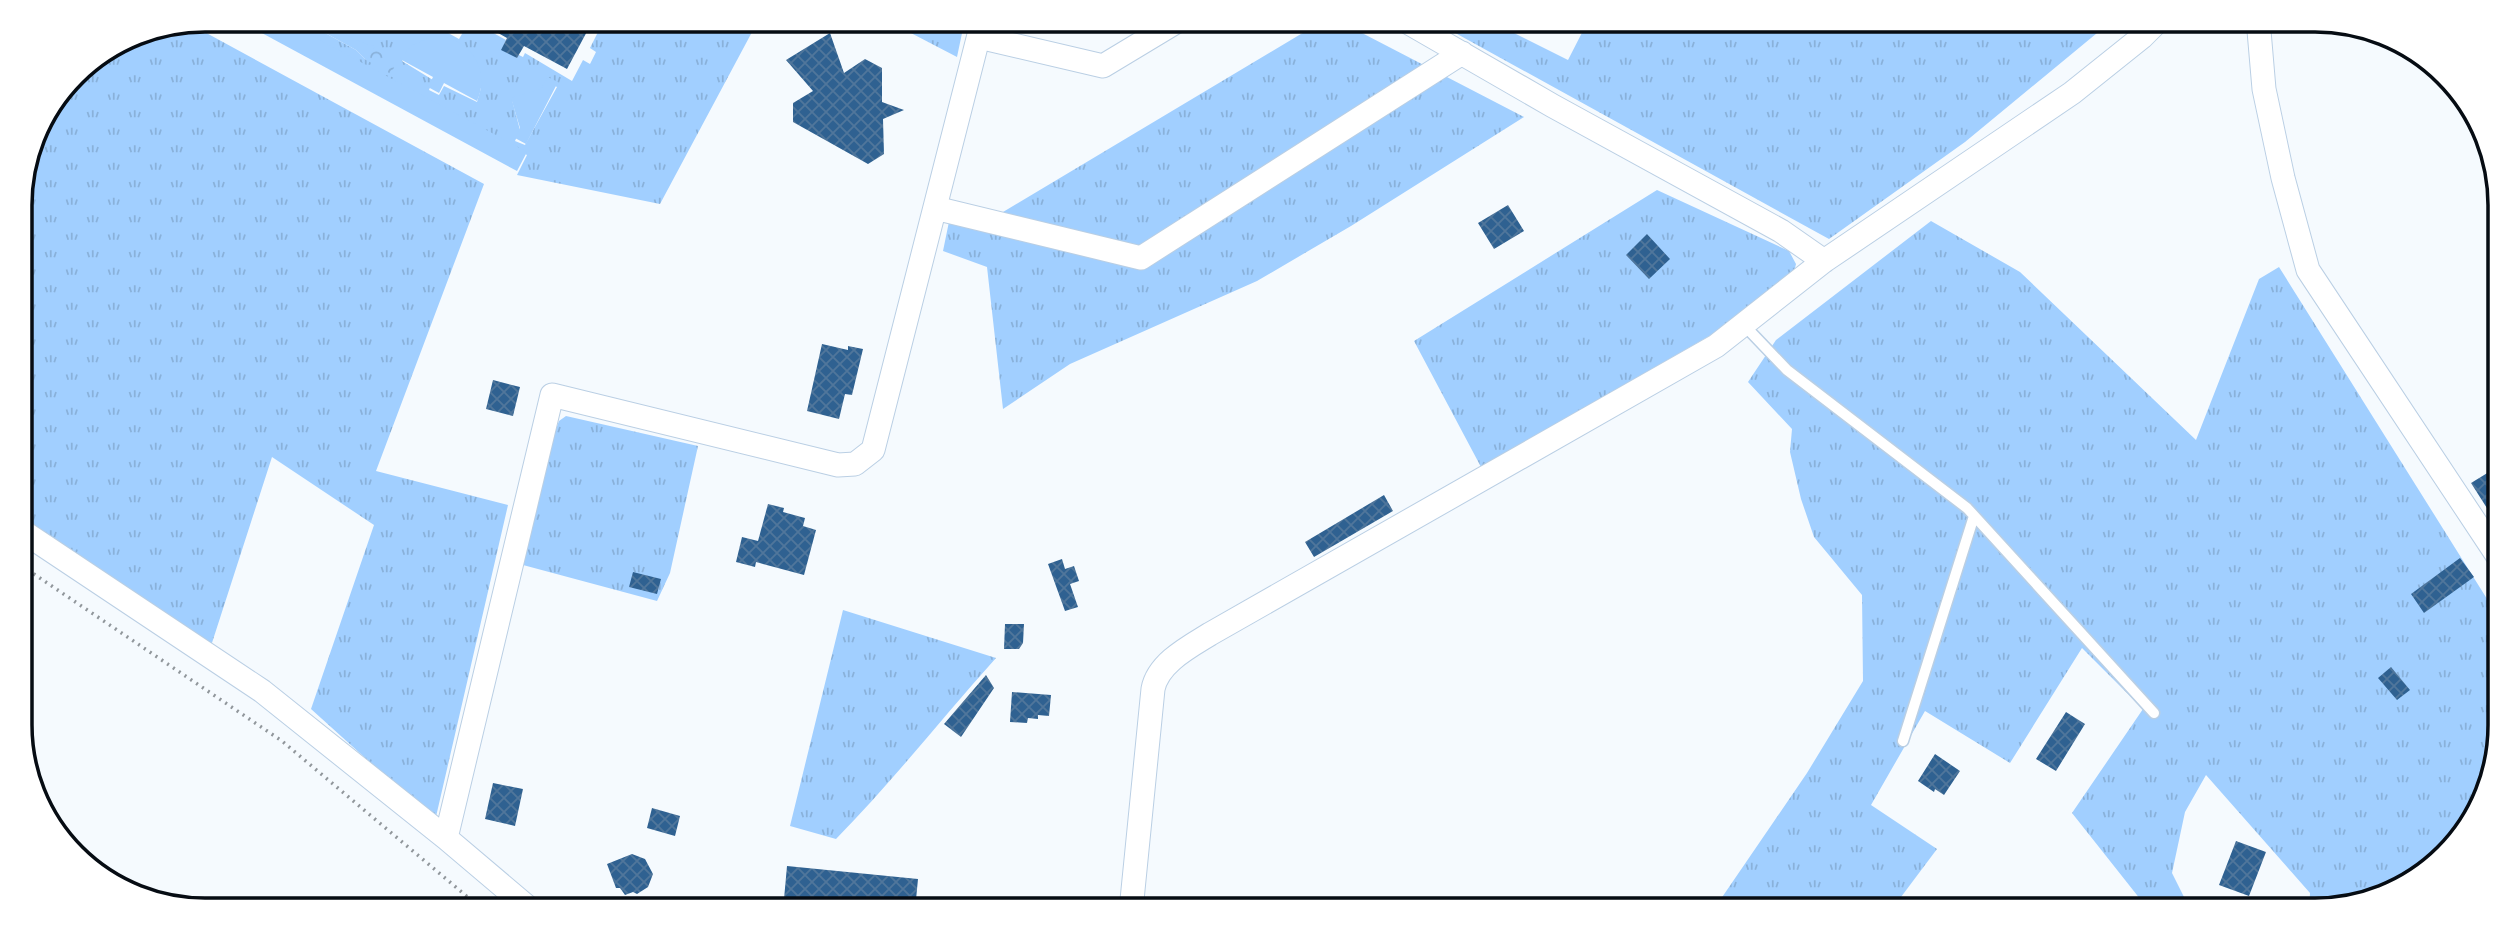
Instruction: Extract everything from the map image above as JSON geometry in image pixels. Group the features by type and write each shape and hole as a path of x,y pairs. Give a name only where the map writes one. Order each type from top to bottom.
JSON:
{"street":[{"path":"446,838 552,395 838,465 855,464 873,450 980,32"},
{"path":"994,32 1103,66 1159,32"},
{"path":"1425,32 1553,106 1781,231 1824,261"},
{"path":"1132,898 1153,689 1155,680 1170,663 1210,634 1716,346 1824,261 2072,93 2147,32"},
{"path":"2259,32 2264,89 2283,178 2308,270 2488,541"},
{"path":"935,208 1141,258 1462,53"},
{"path":"32,538 262,691 517,898"}],"lane":[{"path":"1743,324 1787,370 1967,508 2154,713"},
{"path":"1903,741 1974,516"}],"path":[{"path":"32,572 282,741 469,898"}],"green space":[{"path":"205,32 484,184 376,471 508,505 435,821 311,709 374,525 272,457 210,649 32,525 32,193 37,160 49,128 67,99 108,61 149,41 182,33"},
{"path":"260,32 305,32 527,152 517,171"},
{"path":"300,32 323,32 356,50 366,60 358,45 334,32 446,32 459,39 463,32 492,32 506,40 503,47 523,57 525,53 572,81 583,60 590,64 596,52 590,48 598,32 752,32 660,204 517,175 527,155","holes":["404,57 481,88 477,102 444,86 439,95 429,90 433,80 402,61","547,82 557,87 525,145 515,141 520,130 512,100 542,91"]},
{"path":"323,32 334,32 358,45 374,48 398,59 391,74 366,60 356,50"},
{"path":"327,32 342,32 375,46 368,59 358,49"},
{"path":"909,32 962,32 957,57"},
{"path":"1304,32 1360,32 1524,117 1351,226 1257,281 1070,364 1003,409 987,267 943,251 952,207 993,218"},
{"path":"1454,32 1512,32 1568,60 1582,32 2098,32 1965,142 1829,239"},
{"path":"434,36 457,42 474,56 481,77 477,101 444,83 439,93 428,87 433,77 400,59 412,45"},
{"path":"548,77 558,82 526,144 515,138 520,128 511,98 541,89"},
{"path":"1657,190 1789,251 1796,264 1793,276 1711,335 1481,467 1414,341"},
{"path":"1931,221 2020,272 2196,440 2259,279 2279,267 2488,600 2488,724 2484,758 2474,791 2452,830 2420,862 2381,884 2348,894 2310,897 2310,893 2206,775 2185,812 2172,873 2184,897 2139,897 2072,813 2143,709 2082,648 2010,763 1925,711 1871,805 1937,849 1901,897 1722,897 1807,773 1863,681 1862,595 1814,537 1801,499 1790,452 1792,429 1748,382 1776,340"},
{"path":"566,416 698,446 670,573 657,601 523,565 553,437 559,421"},
{"path":"843,610 996,658 836,839 790,826"}],"building":[{"path":"496,32 587,32 567,69 524,46 517,58 501,50 507,38"},
{"path":"830,33 844,73 865,59 882,68 882,102 904,110 883,119 884,154 868,164 793,122 793,103 813,91 786,60"},
{"path":"1508,205 1524,231 1494,249 1478,223"},
{"path":"1647,234 1670,259 1649,279 1626,255"},
{"path":"822,344 848,350 848,346 863,349 852,395 845,394 839,419 807,411"},
{"path":"493,380 520,387 513,416 486,409"},
{"path":"2488,473 2488,510 2471,483"},
{"path":"1384,495 1393,511 1314,557 1305,542"},
{"path":"768,504 784,508 783,512 805,518 803,526 816,530 804,575 756,562 755,567 736,562 742,537 758,541"},
{"path":"2460,558 2474,577 2424,613 2411,594"},
{"path":"1062,559 1065,569 1074,566 1079,581 1070,584 1078,607 1065,611 1048,564"},
{"path":"633,572 661,579 657,594 629,587"},
{"path":"1005,624 1024,624 1023,643 1019,649 1004,649"},
{"path":"2391,667 2410,690 2397,700 2378,678"},
{"path":"986,675 994,688 961,737 944,724"},
{"path":"1012,692 1051,695 1049,716 1028,718 1027,723 1010,722"},
{"path":"2066,712 2085,724 2056,771 2036,759"},
{"path":"1935,754 1960,771 1944,795 1918,781"},
{"path":"493,783 523,789 515,826 485,819"},
{"path":"652,808 680,816 675,836 647,828"},
{"path":"2236,841 2266,852 2249,896 2219,885"},
{"path":"632,854 645,859 653,874 648,887 637,894 633,892 625,895 620,888 616,888 607,864"},
{"path":"787,866 918,879 916,898 784,898"}]}
